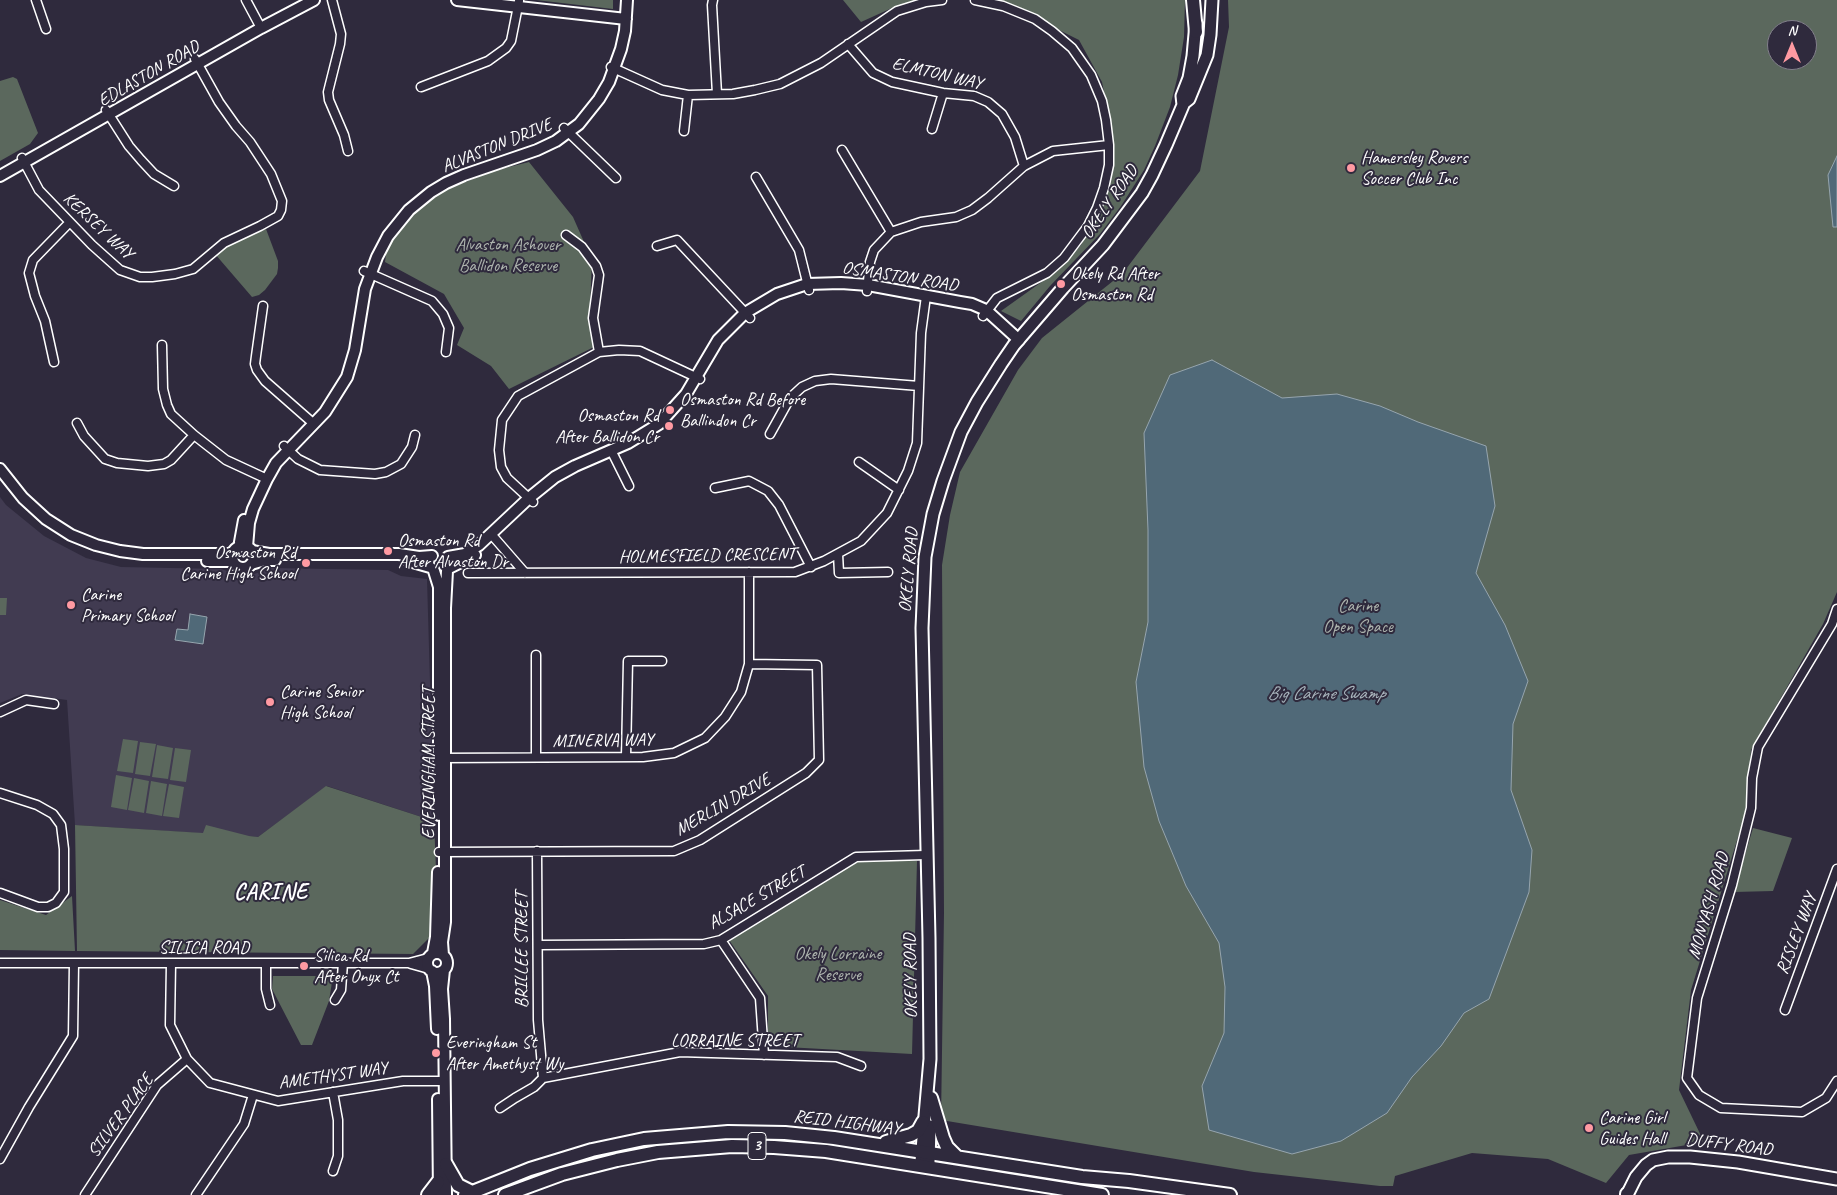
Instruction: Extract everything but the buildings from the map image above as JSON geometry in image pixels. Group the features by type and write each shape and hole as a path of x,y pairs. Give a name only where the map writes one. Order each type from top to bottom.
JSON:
{"main road":[{"path":"1193,0 1196,32"},
{"name":"OKELY ROAD","path":"1183,105 1182,96 1192,63 1198,0"},
{"name":"OKELY ROAD","path":"924,1166 931,1098 929,1084 929,938 922,628 925,557 933,514 942,481 961,432 977,402 1016,342 1103,245 1137,200 1158,163 1183,105 1189,99 1207,55 1212,0"},
{"name":"OKELY ROAD","path":"925,1151 923,1122 929,1084"},
{"path":"931,1098 943,1138 947,1147 956,1156"},
{"path":"879,1144 912,1135 923,1122"},
{"name":"REID HIGHWAY","path":"468,1194 530,1169 592,1150 644,1139 685,1134 728,1132 785,1133 879,1144 1082,1177 1129,1181 1230,1195"},
{"name":"REID HIGHWAY","path":"505,1195 562,1174 617,1160 658,1152 751,1146 793,1148 924,1166 1102,1195"},
{"name":"DUFFY ROAD","path":"1630,1193 1636,1177 1653,1160 1677,1156 1782,1168 1837,1179"},
{"path":"446,1164 458,1185 468,1194"},
{"path":"428,1195 438,1188"}],"street":[{"path":"36,0 46,29"},
{"path":"246,0 259,25"},
{"name":"EDLASTON ROAD","path":"0,176 23,160 197,62 298,0"},
{"name":"EDLASTON ROAD","path":"259,25 314,0"},
{"path":"332,0 341,34 328,92 329,100 344,135 348,151"},
{"path":"457,0 515,3 624,16"},
{"name":"ALVASTON DRIVE","path":"621,0 624,16"},
{"name":"ALVASTON DRIVE","path":"247,548 241,534 245,516 264,477 276,464 286,448 333,402 346,377 355,350 367,272 397,223 409,210 431,192 455,178 537,150 556,141 566,131 578,124 599,100 609,82 612,68 621,49 627,0"},
{"path":"713,0 716,94"},
{"path":"612,68 662,90 688,95 733,94 780,84 820,63 897,12 926,2 942,0"},
{"path":"976,0 1003,6 1035,19 1072,48 1091,76 1102,101 1109,145 1109,165 1097,208 1088,226 1076,243 1064,258 1047,273 997,298 984,313"},
{"path":"421,86 488,61 506,48 511,41 515,3"},
{"name":"ELMTON WAY","path":"848,44 873,72 892,82 943,93 974,96 988,102 1002,114 1015,137 1024,166"},
{"name":"KERSEY WAY","path":"23,160 39,190 69,223 120,270 135,276 152,277 175,274 193,268 224,242 278,216 282,201 271,174 250,142 219,102 197,62"},
{"path":"932,129 943,93"},
{"path":"684,131 688,95"},
{"path":"107,113 129,146 141,160 154,174 174,186"},
{"path":"566,131 616,178"},
{"path":"868,288 870,262 874,250 891,232 921,222 956,217 972,210 1024,166 1053,151 1109,145"},
{"path":"842,150 891,232"},
{"name":"EDLASTON ROAD","path":"0,170 23,160"},
{"path":"756,177 799,250 808,287"},
{"path":"54,362 45,322 29,273 33,260 69,223"},
{"path":"566,235 582,247 596,266 599,275 593,318 599,352"},
{"path":"657,246 677,240 748,315"},
{"path":"367,272 432,301 443,314 449,328 446,352"},
{"name":"OSMASTON ROAD","path":"448,570 470,559 531,500 567,476 612,453 639,443 666,424 681,409 698,378 720,346 748,315 808,287 868,288 984,313 1016,342"},
{"name":"HOLMESFIELD CRESCENT","path":"468,574 795,572 838,554 861,541 887,513 908,471 917,443 921,333 925,299"},
{"path":"263,306 255,364 257,370 266,382 312,422"},
{"path":"162,345 163,389 171,414 226,460 264,477"},
{"path":"531,500 507,478 501,467 499,450 502,420 518,396 599,352 618,350 640,351 698,378"},
{"path":"770,434 790,398 802,386 815,381 831,379 919,386"},
{"path":"77,422 84,436 104,459 117,463 148,466 164,464 194,435"},
{"path":"286,448 298,459 320,470 375,474 386,472 401,464 412,448 415,435"},
{"path":"612,453 630,486"},
{"path":"859,462 899,490"},
{"path":"0,469 11,485 46,519 71,534 96,545 120,552 233,558"},
{"path":"0,481 36,520 62,537 96,552 114,557 144,561 233,558"},
{"path":"715,488 749,481 768,491 779,505 811,566"},
{"path":"493,536 525,573"},
{"name":"OSMASTON ROAD","path":"448,557 465,554 493,536"},
{"path":"233,558 236,549 247,548 269,554 399,554 419,557 432,565 439,573 448,570 450,562 448,557 440,553 432,565"},
{"path":"247,548 254,558 251,564"},
{"path":"838,554 839,573 888,572"},
{"path":"233,558 240,568 265,560 398,560 432,565"},
{"name":"EVERINGHAM STREET","path":"432,565 439,587 442,852 435,956 427,964 435,986 446,1164 446,1195"},
{"name":"EVERINGHAM STREET","path":"442,758 448,570"},
{"name":"MINERVA WAY","path":"442,758 643,757 674,753 705,738 726,717 741,692 749,664 749,572"},
{"name":"MONYASH ROAD","path":"1837,609 1835,625 1758,747 1752,778 1751,808 1732,885 1698,998 1687,1078 1699,1095 1721,1108 1802,1112 1826,1098 1837,1081"},
{"path":"536,655 536,757"},
{"path":"626,757 628,661 662,661"},
{"name":"MERLIN DRIVE","path":"442,852 674,851 700,840 806,773 819,760 817,664 749,664"},
{"path":"0,712 26,700 54,704"},
{"path":"0,793 37,805 53,814 59,820 63,833 64,892 56,903 48,907 38,907 0,893"},
{"name":"BRILLEE STREET","path":"537,851 538,1020 543,1078"},
{"name":"ALSACE STREET","path":"538,945 704,944 720,940 856,857 926,855"},
{"name":"RISLEY WAY","path":"1784,1010 1837,870"},
{"path":"720,940 760,998 764,1055"},
{"name":"EVERINGHAM STREET","path":"435,956 446,964 442,989 444,1019 438,1188"},
{"name":"SILICA ROAD","path":"0,963 409,963 435,956"},
{"path":"0,1159 29,1107 73,1036 74,963"},
{"path":"266,963 266,989 270,1005"},
{"path":"335,1000 341,990 343,963"},
{"name":"SILICA ROAD","path":"409,963 430,970"},
{"name":"AMETHYST WAY","path":"171,964 170,1025 188,1059 210,1083 278,1102 403,1081 441,1081"},
{"path":"430,970 438,972 444,970"},
{"name":"LORRAINE STREET","path":"500,1108 534,1087 543,1078 680,1052 837,1057 860,1066"},
{"name":"SILVER PLACE","path":"85,1195 157,1085 188,1059"},
{"path":"333,1092 338,1120 338,1156 333,1171"},
{"path":"196,1195 244,1124 253,1095"}],"shaded area":[{"name":"Carine Senior High School","path":"0,497 6,505 44,536 86,558 121,567 221,569 246,577 271,568 388,570 401,576 427,579 434,821 327,786 258,837 75,825 67,700 22,694 0,703"}],"green space":[{"path":"536,0 613,0 613,9"},
{"path":"843,0 919,0 892,8 861,22"},
{"path":"991,0 1185,0 1184,37 1178,75 1170,107 1144,170 1100,234 1050,286 1021,321 1001,311 1057,271 1081,245 1106,192 1111,126 1102,82 1079,40 1011,6"},
{"name":"Carine Open Space","path":"1228,0 1837,0 1837,592 1823,624 1751,750 1747,808 1691,990 1679,1090 1704,1142 1629,1155 1606,1183 1548,1159 1472,1153 1395,1176 1393,1186 1380,1186 1254,1172 941,1120 944,913 942,565 950,515 960,472 1018,370 1042,338 1123,273 1200,171 1229,27"},
{"path":"13,77 17,79 38,133 30,144 0,161 0,81"},
{"name":"Alvaston Ashover Ballidon Reserve","path":"529,162 573,217 592,260 590,307 594,347 509,389 491,366 457,345 464,328 444,294 385,262 387,245 410,211 440,192 493,171"},
{"path":"266,229 278,261 277,274 265,290 259,295 252,297 215,254 224,247"},
{"path":"0,598 7,598 6,615 0,615"},
{"path":"123,739 138,741 133,773 117,771"},
{"path":"140,742 156,744 150,776 135,774"},
{"path":"157,745 173,748 168,779 152,777"},
{"path":"175,748 191,750 186,782 170,780"},
{"path":"116,775 132,778 127,810 111,807"},
{"path":"134,778 149,781 144,813 128,810"},
{"path":"151,781 167,784 162,816 146,813"},
{"path":"169,784 184,787 179,818 163,816"},
{"path":"326,786 434,821 436,870 429,938 413,954 77,951 75,825 203,833 206,825 258,837"},
{"path":"1753,828 1792,838 1773,891 1734,892"},
{"name":"Okely Lorraine Reserve","path":"857,861 917,861 912,1054 768,1046 768,996 729,940"},
{"path":"72,896 75,951 0,950 0,900 46,915"},
{"path":"273,976 333,976 329,1001 312,1045 301,1045 272,989"}],"water":[{"path":"1837,156 1837,227 1833,227 1828,175"},
{"name":"Big Carine Swamp","path":"1212,360 1282,398 1337,394 1380,406 1418,422 1486,446 1495,506 1476,573 1505,625 1528,681 1513,724 1511,790 1532,850 1529,892 1489,999 1464,1013 1441,1046 1412,1077 1387,1113 1341,1141 1292,1154 1209,1130 1202,1086 1224,1033 1225,987 1219,943 1186,886 1159,821 1144,767 1136,682 1148,622 1148,530 1144,433 1170,375"},
{"path":"190,614 207,617 203,644 175,640 177,629 188,630"}],"place":[{"name":"Hamersley Rovers Soccer Club Inc","path":"1351,168"},
{"name":"Okely Rd After Osmaston Rd","path":"1061,284"},
{"name":"Osmaston Rd Before Ballindon Cr","path":"670,410"},
{"name":"Osmaston Rd After Ballidon Cr","path":"669,426"},
{"name":"Osmaston Rd After Alvaston Dr","path":"388,551"},
{"name":"Osmaston Rd Carine High School","path":"306,563"},
{"name":"Carine Primary School","path":"71,605"},
{"name":"Carine Senior High School","path":"270,702"},
{"name":"Silica Rd After Onyx Ct","path":"304,966"},
{"name":"Everingham St After Amethyst Wy","path":"436,1053"},
{"name":"Carine Girl Guides Hall","path":"1589,1128"}],"district":[{"name":"CARINE","path":"271,893"}]}
